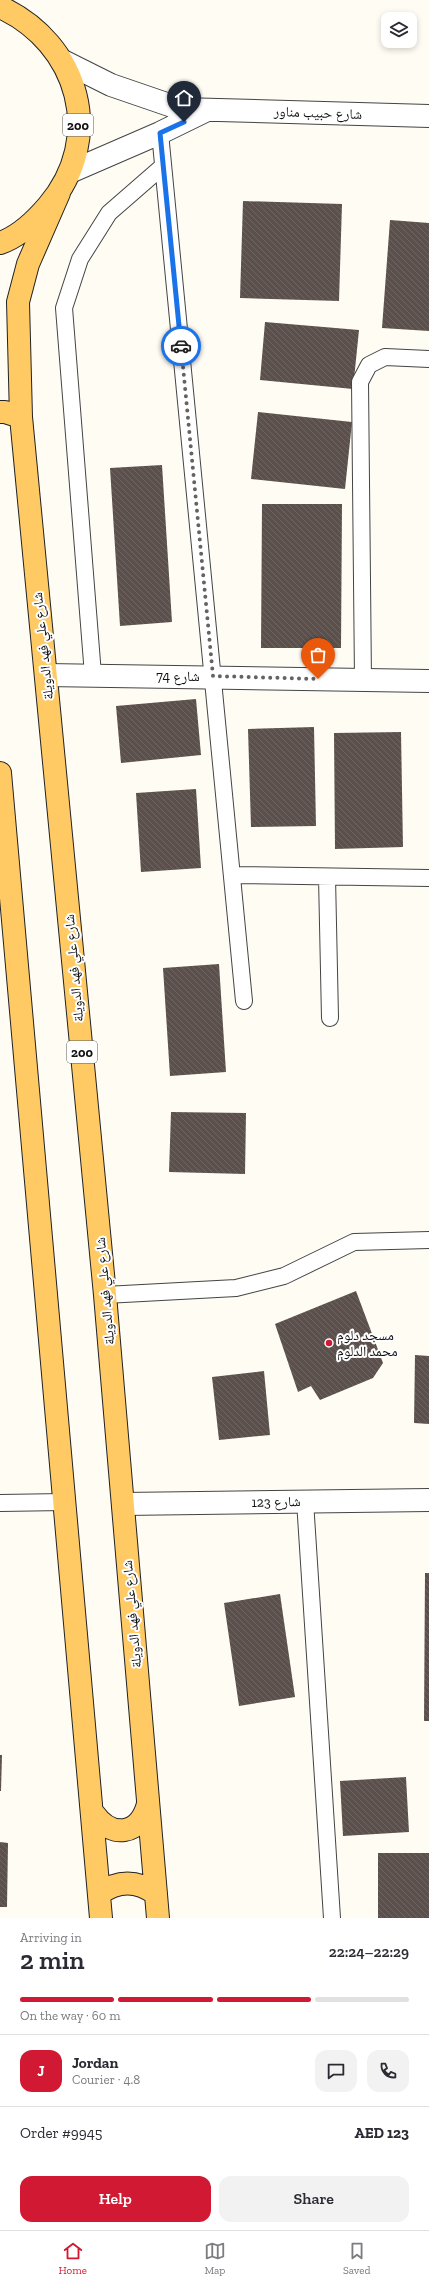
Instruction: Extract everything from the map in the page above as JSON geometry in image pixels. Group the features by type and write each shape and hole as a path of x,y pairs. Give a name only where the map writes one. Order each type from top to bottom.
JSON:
{"main road":[{"name":"200","path":"0,7 16,8 50,42 63,61 74,87 79,116 78,144 70,172 59,193 35,222 0,243"},
{"name":"شارع علي فهد الدويلة","path":"59,193 28,264 18,302 21,417 105,1295 158,1918"},
{"path":"0,412 6,412 21,417"},
{"path":"0,773 4,870 94,1814 101,1918"},
{"path":"94,1814 101,1824 112,1830 124,1830 136,1826 145,1816 148,1804"},
{"path":"99,1894 108,1888 119,1884 130,1883 140,1884 156,1894"}],"street":[{"name":"شارع حبيب مناور","path":"63,61 111,85 146,98 181,108 429,116"},
{"name":"شارع حبيب مناور","path":"70,172 160,133 208,110"},
{"name":"شارع 74","path":"46,675 213,676 429,681"},
{"name":"شارع 123","path":"123,1504 429,1500"}],"lane":[{"path":"160,133 244,1001"},
{"path":"93,675 64,308 80,258 109,213 163,166"},
{"path":"363,680 360,382 369,365 386,357 429,359"},
{"path":"232,875 429,878"},
{"path":"327,877 330,1018"},
{"path":"105,1295 236,1288 284,1276 354,1242 429,1240"},
{"path":"305,1501 332,1918"},
{"path":"0,1503 64,1502"}],"building":[{"path":"243,201 342,204 339,301 240,298"},
{"path":"390,220 429,223 429,331 382,328"},
{"path":"265,322 359,330 353,389 260,380"},
{"path":"258,412 352,422 345,489 251,479"},
{"path":"162,465 172,622 120,626 110,468"},
{"path":"262,504 342,504 341,648 261,648"},
{"path":"196,699 201,755 121,763 116,706"},
{"path":"314,727 316,826 251,827 248,729"},
{"path":"401,732 403,847 335,849 334,733"},
{"path":"196,789 201,868 141,872 136,793"},
{"path":"219,964 226,1072 170,1076 163,968"},
{"path":"171,1112 246,1113 245,1174 169,1172"},
{"name":"مسجد دلوم محمد الدلوم","path":"356,1291 383,1363 373,1378 320,1400 311,1386 298,1392 275,1324"},
{"path":"415,1355 429,1356 429,1424 414,1423"},
{"path":"264,1371 270,1435 219,1440 212,1377"},
{"path":"425,1573 429,1573 429,1721 424,1721"},
{"path":"280,1594 295,1697 239,1706 224,1603"},
{"path":"0,1755 2,1755 1,1791 0,1791"},
{"path":"406,1777 409,1832 343,1836 340,1781"},
{"path":"0,1842 8,1843 7,1907 0,1907"},
{"path":"378,1853 429,1853 429,1918 378,1918"}],"way so far":[{"path":"181,346 213,676 318,679"}],"place":[{"name":"مسجد دلوم محمد الدلوم","path":"329,1343"}],"route":[{"path":"181,346 160,133 184,122"}]}
